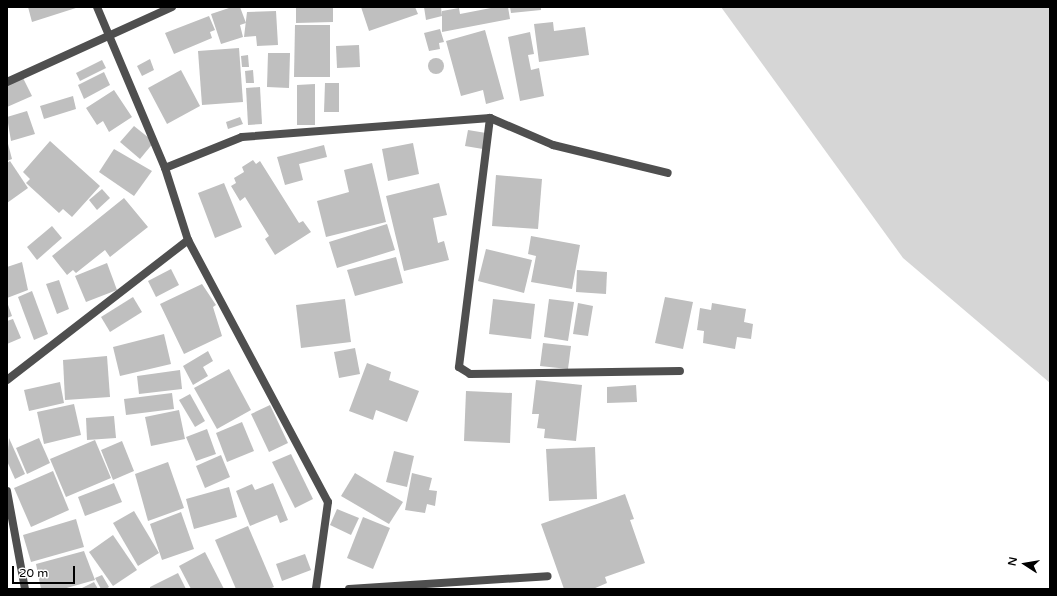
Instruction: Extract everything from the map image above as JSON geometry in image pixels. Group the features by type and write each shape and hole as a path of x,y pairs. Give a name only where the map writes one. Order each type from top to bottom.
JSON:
{"street":[{"path":"97,7 165,168 188,240 328,502 316,589"},
{"path":"7,82 109,33 172,7"},
{"path":"165,168 242,137 490,118 553,145 668,173"},
{"path":"490,118 459,367 470,374 680,371"},
{"path":"7,380 188,240"},
{"path":"7,491 25,589"},
{"path":"349,589 548,576"}],"shaded area":[{"path":"721,7 1050,7 1050,383 903,258"}],"building":[{"path":"28,7 79,7 32,22"},
{"path":"232,7 240,7 246,23 240,25 243,37 221,44 211,14"},
{"path":"296,7 333,7 333,22 296,23"},
{"path":"361,7 415,7 418,14 369,31"},
{"path":"424,7 441,7 442,16 426,20"},
{"path":"496,7 508,7 510,19 442,32 442,11 459,8 460,14"},
{"path":"510,7 541,7 541,10 511,13"},
{"path":"276,11 278,45 257,46 256,36 244,37 247,12"},
{"path":"209,16 215,30 210,32 212,38 174,54 165,33"},
{"path":"553,22 554,31 585,27 589,55 539,62 534,24"},
{"path":"295,25 330,25 330,77 294,77"},
{"path":"440,29 444,42 439,43 440,49 429,51 424,33"},
{"path":"485,30 504,99 486,104 483,90 461,96 446,41"},
{"path":"530,32 534,54 528,55 531,70 539,68 544,96 520,101 508,37"},
{"path":"359,45 360,67 337,68 336,46"},
{"path":"239,48 243,102 202,105 198,51"},
{"path":"268,53 290,53 289,88 267,87"},
{"path":"248,55 249,67 242,67 241,56"},
{"path":"436,58 442,60 444,66 442,72 436,74 430,72 428,66 430,60"},
{"path":"150,59 154,70 142,76 137,66"},
{"path":"102,60 106,68 80,81 76,73"},
{"path":"181,70 200,106 167,124 148,88"},
{"path":"253,70 254,83 246,83 245,71"},
{"path":"104,72 110,85 84,99 78,85"},
{"path":"23,78 32,96 7,107 7,85"},
{"path":"325,83 339,83 339,112 324,112"},
{"path":"315,84 315,125 297,125 297,85"},
{"path":"260,87 262,124 248,125 246,88"},
{"path":"114,90 132,117 109,132 103,121 97,125 86,108"},
{"path":"73,96 76,109 44,119 40,106"},
{"path":"27,111 35,134 11,141 7,117"},
{"path":"240,117 243,124 228,129 226,122"},
{"path":"134,126 154,142 140,159 120,142"},
{"path":"468,130 486,133 483,149 465,146"},
{"path":"7,140 12,159 7,161"},
{"path":"50,141 100,186 72,217 63,209 59,213 26,183 30,179 23,172"},
{"path":"413,143 419,174 388,181 382,149"},
{"path":"324,145 327,157 299,164 303,180 285,185 277,157"},
{"path":"114,149 152,171 134,196 99,172"},
{"path":"253,160 256,164 260,161 299,223 303,221 311,232 275,255 265,239 269,236 245,197 240,201 231,186 236,183 234,178 244,172 242,167"},
{"path":"10,161 28,188 7,203 7,163"},
{"path":"372,163 386,222 326,237 317,201 349,192 344,170"},
{"path":"496,175 542,179 538,229 492,226"},
{"path":"224,183 242,227 215,238 198,193"},
{"path":"439,183 447,215 433,218 438,243 444,241 449,260 404,271 386,196"},
{"path":"102,189 110,198 97,210 89,200"},
{"path":"124,198 148,227 110,257 105,250 76,273 73,270 67,275 52,256"},
{"path":"387,224 395,250 337,268 329,242"},
{"path":"52,226 62,238 37,260 27,247"},
{"path":"531,236 580,245 572,289 531,282 536,256 528,254"},
{"path":"486,249 532,260 524,293 478,281"},
{"path":"396,257 403,283 355,296 347,270"},
{"path":"22,262 28,290 7,298 7,267"},
{"path":"107,263 117,290 86,302 75,276"},
{"path":"171,269 179,285 156,297 148,281"},
{"path":"577,270 607,272 606,294 576,292"},
{"path":"59,280 69,309 57,314 46,284"},
{"path":"202,284 216,305 213,307 222,336 184,354 160,304"},
{"path":"32,291 48,334 34,340 18,297"},
{"path":"133,297 142,312 110,332 101,317"},
{"path":"665,297 693,302 683,349 655,343"},
{"path":"345,299 351,342 301,348 296,305"},
{"path":"493,299 535,304 531,339 489,334"},
{"path":"549,299 574,302 568,341 544,337"},
{"path":"7,302 12,316 7,318"},
{"path":"578,303 593,306 588,336 573,334"},
{"path":"712,303 746,309 744,322 753,324 751,339 737,337 735,349 703,343 704,331 697,330 700,308 711,310"},
{"path":"13,319 21,338 7,344 7,321"},
{"path":"164,334 171,364 120,376 113,347"},
{"path":"543,343 571,346 568,369 540,366"},
{"path":"355,348 360,374 339,378 334,352"},
{"path":"208,351 213,361 203,367 208,376 193,385 183,366"},
{"path":"107,356 110,397 65,400 63,360"},
{"path":"367,363 391,372 389,380 419,391 407,422 376,410 373,420 349,411"},
{"path":"229,369 251,410 217,429 194,388"},
{"path":"180,370 182,389 139,394 137,376"},
{"path":"536,380 582,385 576,441 544,438 545,429 537,428 539,414 532,414"},
{"path":"60,382 64,403 29,411 24,390"},
{"path":"636,385 637,402 607,403 607,387"},
{"path":"466,391 512,393 510,443 464,441"},
{"path":"172,393 174,409 126,415 124,399"},
{"path":"190,394 205,421 195,427 179,400"},
{"path":"74,404 81,435 44,444 37,412"},
{"path":"270,405 288,443 269,452 251,414"},
{"path":"179,410 185,439 151,446 145,417"},
{"path":"114,416 116,438 87,440 86,418"},
{"path":"242,422 254,451 227,462 216,433"},
{"path":"207,429 216,454 196,461 186,437"},
{"path":"9,438 25,474 15,479 7,461"},
{"path":"39,438 50,463 27,474 16,448"},
{"path":"95,440 111,478 66,497 50,459"},
{"path":"122,441 134,471 113,480 101,450"},
{"path":"595,447 597,499 549,501 546,449"},
{"path":"394,451 414,456 407,487 386,482"},
{"path":"291,454 313,499 295,508 272,462"},
{"path":"221,455 230,477 205,488 196,466"},
{"path":"168,462 184,508 148,521 135,474"},
{"path":"53,471 69,510 31,527 14,488"},
{"path":"355,473 403,502 389,524 341,496"},
{"path":"412,473 432,478 429,490 437,491 435,506 427,504 425,513 405,510"},
{"path":"114,483 122,502 85,516 78,497"},
{"path":"273,483 288,520 280,523 277,515 250,526 236,491 252,484 255,490"},
{"path":"229,487 237,517 194,529 186,499"},
{"path":"625,494 634,519 630,520 645,563 605,577 607,583 593,589 564,589 541,524"},
{"path":"337,509 359,518 351,535 330,525"},
{"path":"134,511 159,553 138,566 113,523"},
{"path":"181,512 194,549 162,560 150,524"},
{"path":"363,517 390,528 373,569 347,558"},
{"path":"76,519 84,547 31,562 23,535"},
{"path":"248,526 274,587 269,589 236,589 215,540"},
{"path":"113,535 137,570 113,586 89,552"},
{"path":"84,551 95,580 63,589 41,589 36,564"},
{"path":"205,552 224,589 191,589 179,566"},
{"path":"305,554 311,570 282,581 276,564"},
{"path":"178,573 186,589 150,589 150,587"},
{"path":"102,575 109,587 106,589 101,589 95,578"},
{"path":"94,582 98,589 80,589"}]}
